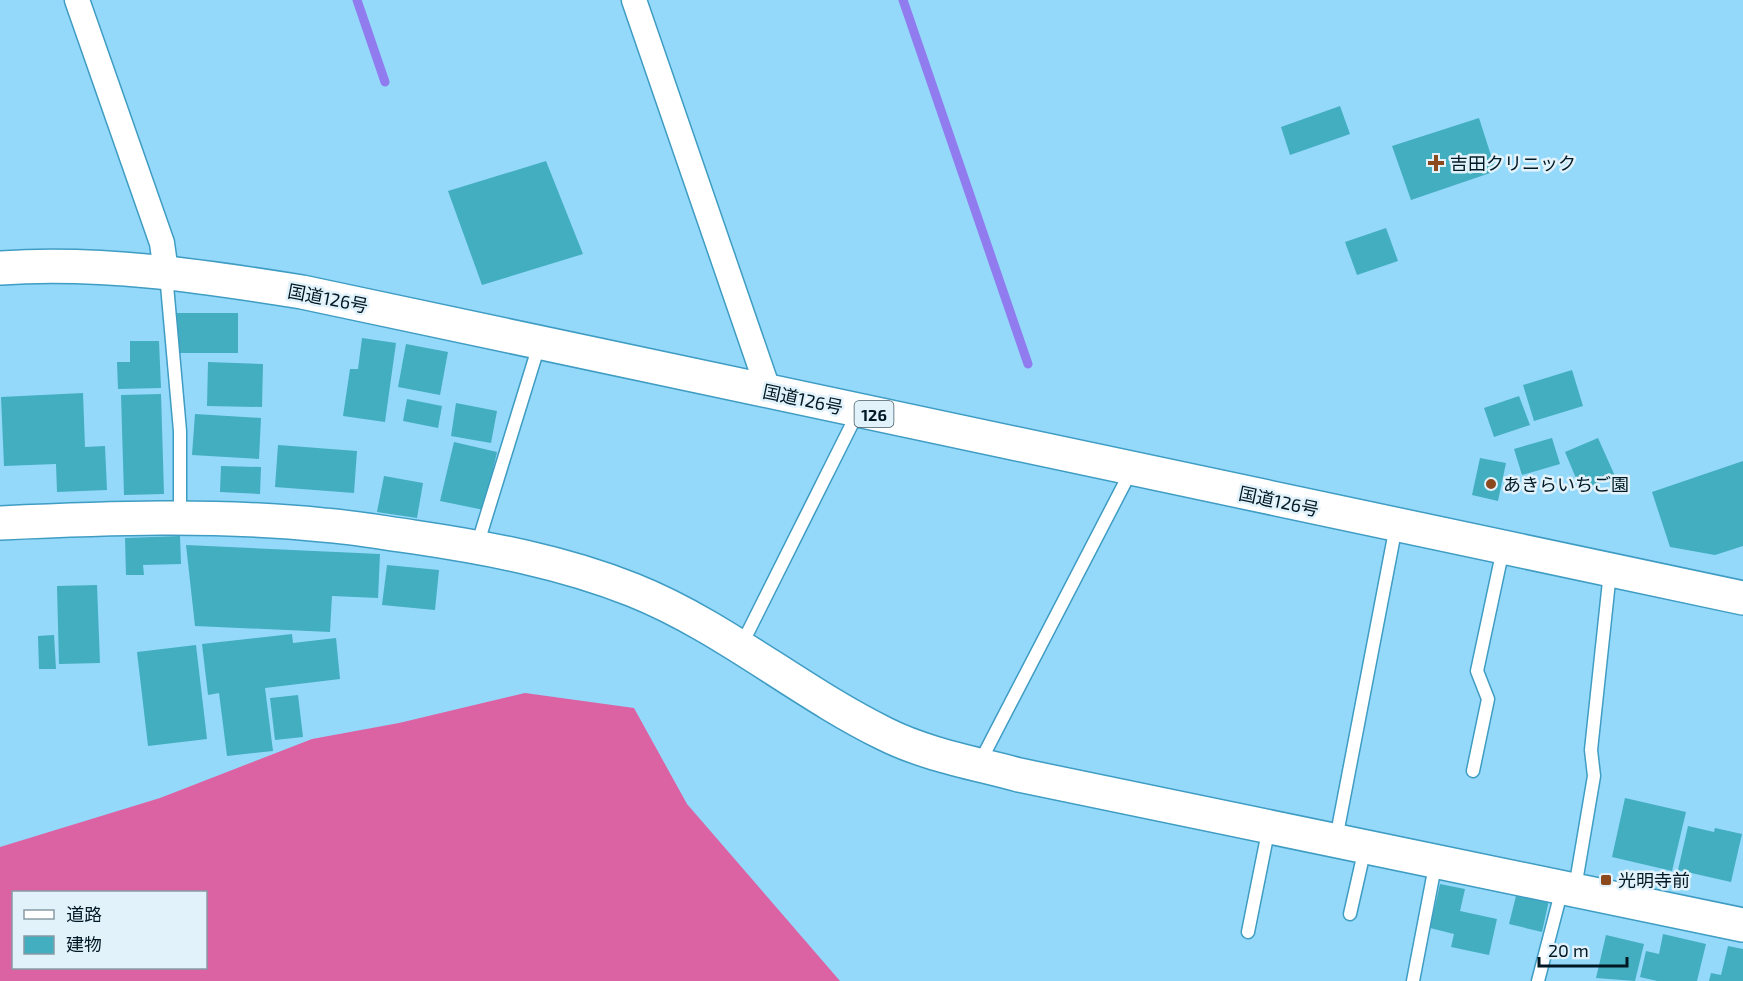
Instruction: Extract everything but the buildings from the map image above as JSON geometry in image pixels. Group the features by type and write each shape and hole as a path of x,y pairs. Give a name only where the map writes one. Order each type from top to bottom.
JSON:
{"main road":[{"name":"国道126号","path":"0,268 28,266 166,272 302,292 1610,572 1743,598"},
{"path":"0,523 180,518 324,525 477,547 546,562 634,590 695,620 835,708 888,736 979,765 1743,925"}],"street":[{"path":"77,0 162,243 166,272"},
{"path":"634,0 769,392"}],"lane":[{"path":"166,272 180,431 180,518"},
{"path":"477,547 540,342"},
{"path":"739,648 859,411"},
{"path":"979,765 1131,470"},
{"path":"1350,914 1351,842 1396,526"},
{"path":"1473,771 1488,699 1477,671 1503,549"},
{"path":"1538,981 1569,887 1594,776 1591,750 1610,572"},
{"path":"1248,932 1269,825"},
{"path":"1413,981 1436,860"}],"shaded area":[{"path":"525,693 634,708 687,804 840,981 0,981 0,847 160,798 312,739 399,723"}],"waterway":[{"path":"357,0 385,82"},
{"path":"903,0 1028,364"}],"place":[{"name":"吉田クリニック","path":"1436,163"},
{"name":"あきらいちご園","path":"1491,484"},
{"name":"光明寺前","path":"1606,880"}]}
